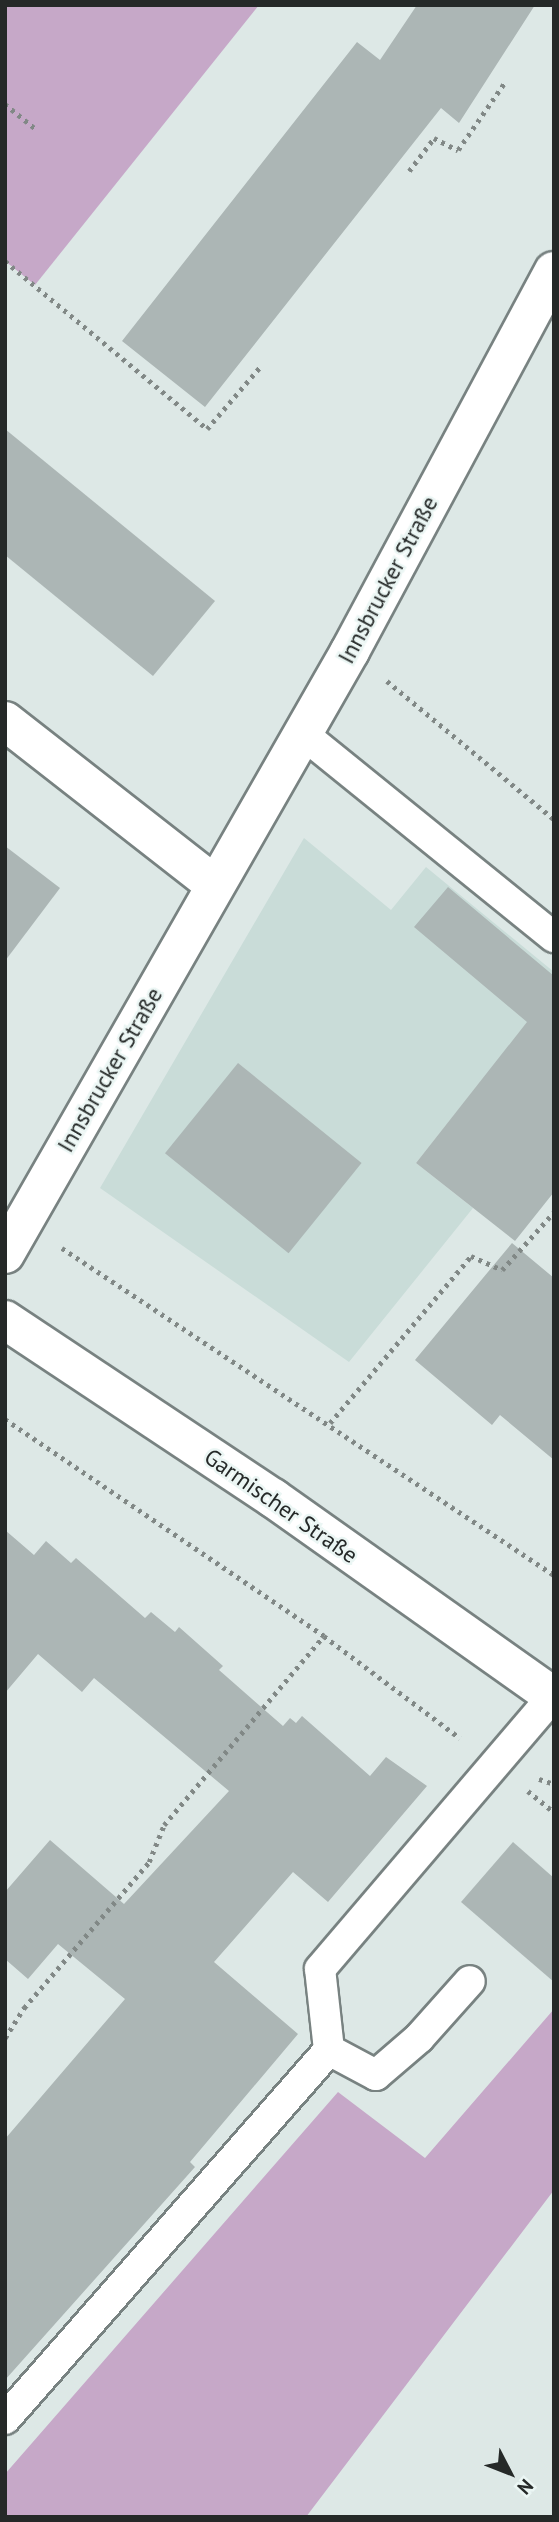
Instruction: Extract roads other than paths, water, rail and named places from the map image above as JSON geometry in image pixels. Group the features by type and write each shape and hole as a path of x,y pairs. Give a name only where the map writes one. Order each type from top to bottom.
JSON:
{"street":[{"name":"Innsbrucker Straße","path":"15,1238 350,651 554,271"},
{"path":"5,721 215,885"},
{"name":"Garmischer Straße","path":"5,1320 273,1498 553,1696"}],"lane":[{"path":"303,734 554,937"},
{"path":"5,2419 329,2050 320,1969 492,1762 553,1696"},
{"path":"329,2050 376,2075 419,2038 470,1981"}]}
